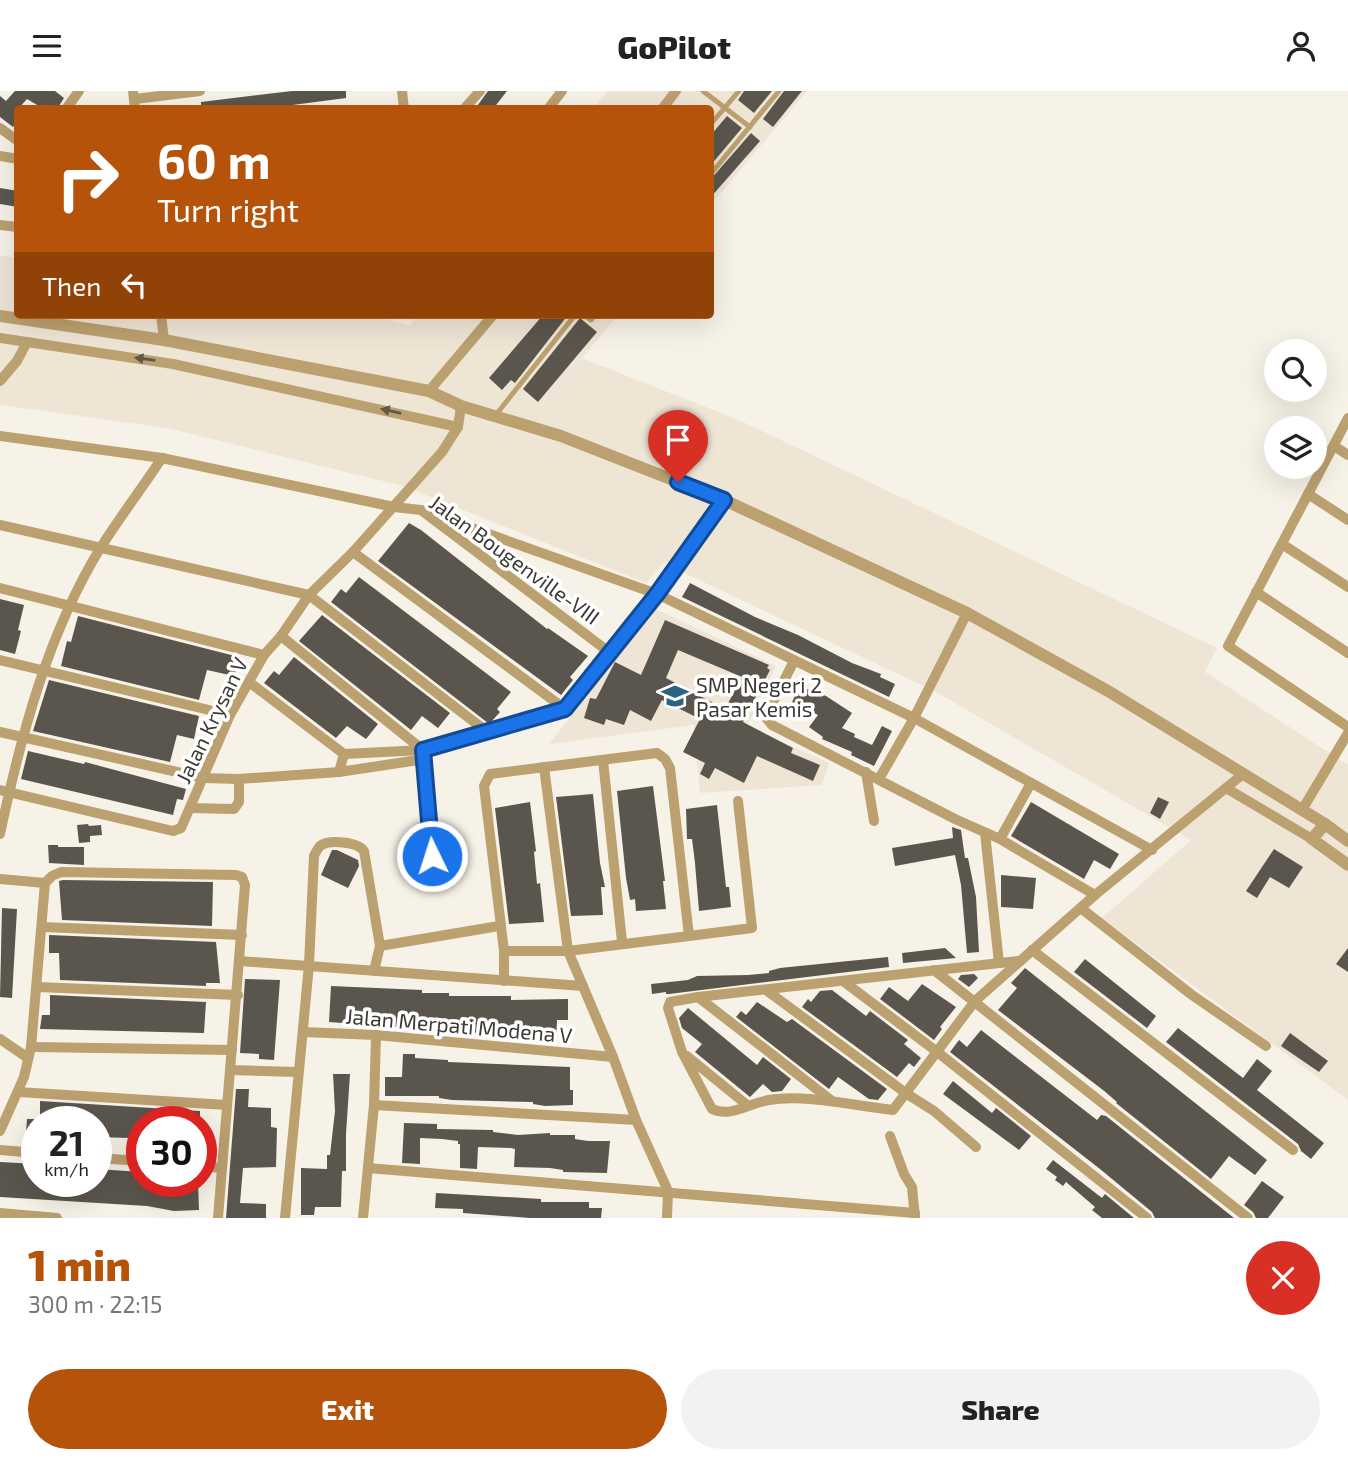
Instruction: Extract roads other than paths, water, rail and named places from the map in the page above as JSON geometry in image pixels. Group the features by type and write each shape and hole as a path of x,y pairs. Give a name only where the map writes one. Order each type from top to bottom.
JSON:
{"street":[{"path":"134,99 200,91"},
{"path":"468,105 480,91"},
{"path":"551,105 562,91"},
{"path":"665,105 676,91"},
{"path":"20,319 169,341 429,391 461,406 561,436 724,500 967,613 1108,691 1325,824 1348,841"},
{"path":"162,319 173,364"},
{"path":"429,391 489,319"},
{"path":"0,338 173,364 458,426 461,406"},
{"path":"0,381 17,361 27,342"},
{"path":"1348,418 1228,646 1348,727"},
{"name":"Jalan Krysan V","path":"4,791 173,831 181,828 230,715 264,655 281,636 309,595 353,552 442,452 458,426"},
{"name":"Jalan Bougenville-VIII","path":"0,436 162,458 394,507 421,510 609,652"},
{"path":"1334,446 1348,455"},
{"path":"0,834 4,791 24,737 43,671 71,605 100,548 162,458"},
{"path":"1308,494 1348,520"},
{"path":"0,732 204,778 239,779 339,772 424,755 486,731 565,709 657,594 724,500"},
{"path":"421,510 657,594 914,718 1152,850"},
{"path":"0,525 309,595 486,731"},
{"path":"1282,544 1348,587"},
{"path":"353,552 565,709"},
{"path":"0,588 264,655"},
{"path":"1256,592 1348,653"},
{"path":"880,779 967,613"},
{"path":"281,636 424,755 432,856"},
{"path":"0,660 230,715"},
{"path":"794,661 767,714 772,725 1000,839 1095,895"},
{"path":"249,682 344,754 424,755"},
{"path":"1302,810 1348,733"},
{"path":"339,772 344,754"},
{"path":"503,981 504,951 499,926 485,781 490,774 497,771 657,754 665,759 670,768 689,936"},
{"path":"603,760 622,942"},
{"path":"544,767 568,951 636,1121 668,1191 667,1218"},
{"path":"866,772 874,821"},
{"path":"1018,961 698,997 668,1004 682,1052 712,1109 720,1113 789,1098 893,1110 975,1001 1095,895 1243,774"},
{"path":"190,808 234,809 239,802 239,779"},
{"path":"1000,839 1031,783"},
{"path":"1227,788 1312,839 1348,865"},
{"path":"504,951 568,951 622,942 752,928 738,801"},
{"path":"1312,839 1325,824"},
{"path":"985,833 999,963"},
{"path":"285,1218 309,965 314,856 318,848 325,843 354,843 364,851 380,946 374,971"},
{"path":"0,1131 18,1092 31,1047 45,883 61,872 242,877 244,881 238,995 218,1218"},
{"path":"0,879 45,883"},
{"path":"1082,909 1192,995 1266,1046"},
{"path":"380,946 499,926"},
{"path":"42,927 242,935"},
{"path":"1032,950 1293,1150"},
{"path":"240,961 583,986"},
{"path":"934,970 1248,1218"},
{"path":"843,981 1147,1218"},
{"path":"37,987 238,995"},
{"path":"765,990 934,1111 976,1147"},
{"path":"698,997 834,1103"},
{"name":"Jalan Merpati Modena V","path":"303,1032 376,1035 612,1057"},
{"path":"363,1218 374,1105 376,1035"},
{"path":"0,1039 28,1059"},
{"path":"31,1047 232,1050"},
{"path":"682,1052 747,1105"},
{"path":"230,1070 298,1072"},
{"path":"18,1092 227,1105"},
{"path":"374,1105 636,1121"},
{"path":"368,1168 668,1191 915,1215 912,1187 904,1174 890,1136"},
{"path":"0,1150 21,1152"},
{"path":"217,1168 222,1168"},
{"path":"0,1213 57,1218"}],"lane":[{"path":"703,91 750,127"},
{"path":"714,120 738,91"},
{"path":"714,170 779,91"},
{"path":"495,416 572,319"}],"place":[{"name":"SMP Negeri 2 Pasar Kemis","path":"675,696"}]}
